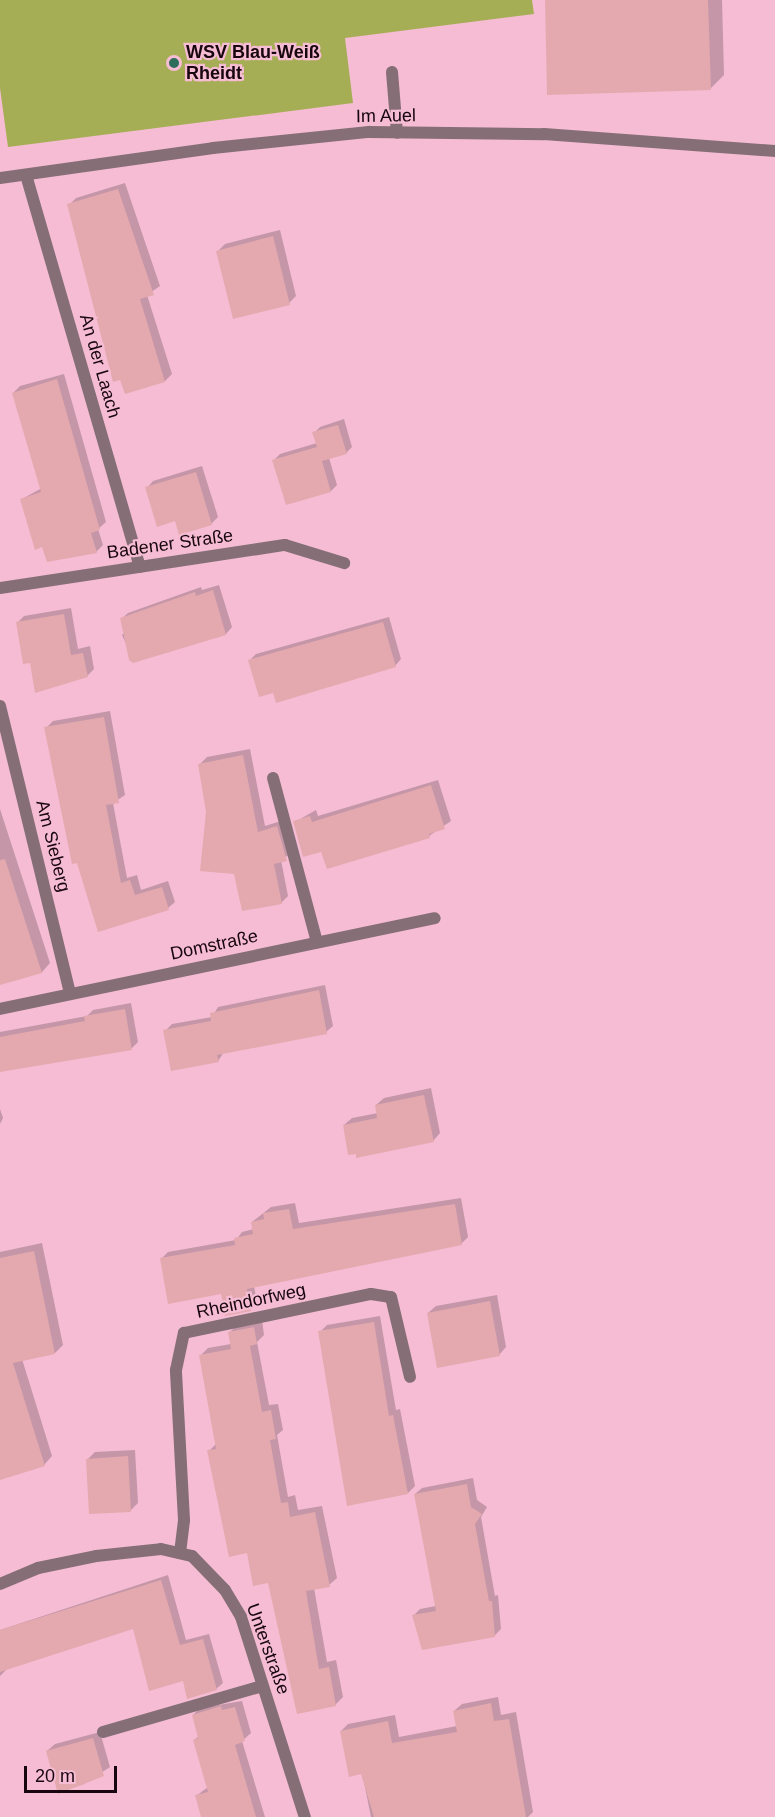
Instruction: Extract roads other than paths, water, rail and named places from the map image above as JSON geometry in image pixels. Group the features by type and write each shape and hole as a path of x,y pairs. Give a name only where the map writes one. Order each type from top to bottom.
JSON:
{"street":[{"path":"392,72 397,132"},
{"name":"Im Auel","path":"0,178 213,148 397,132 544,134 775,151"},
{"name":"An der Laach","path":"26,175 140,567"},
{"name":"Badener Straße","path":"0,588 285,545 344,563"},
{"name":"Am Sieberg","path":"0,706 70,993"},
{"path":"273,778 317,942"},
{"name":"Domstraße","path":"0,1009 435,918"},
{"name":"Rheindorfweg","path":"180,1553 184,1520 176,1370 184,1333 371,1294 391,1297 410,1377"},
{"name":"Unterstraße","path":"0,1584 38,1568 96,1556 161,1549 192,1556 225,1590 241,1617 304,1817"},
{"path":"103,1732 262,1686"}],"place":[{"name":"WSV Blau-Weiß Rheidt","path":"174,63"}]}
